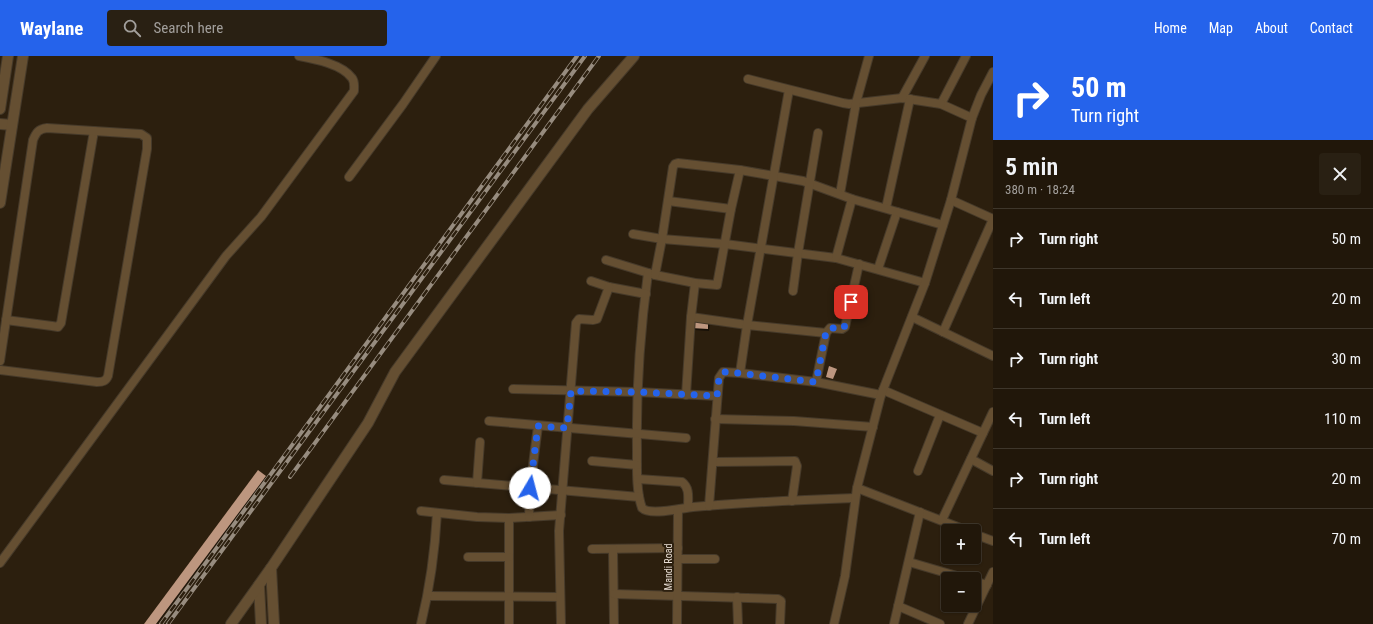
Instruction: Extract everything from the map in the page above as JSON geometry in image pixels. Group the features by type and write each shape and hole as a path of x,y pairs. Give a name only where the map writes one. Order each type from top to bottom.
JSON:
{"street":[{"path":"0,109 8,56"},
{"path":"0,202 23,56"},
{"path":"0,563 226,256 261,217 354,91 352,78 347,73 323,58 299,56"},
{"path":"349,177 403,104 436,56"},
{"path":"231,624 271,568 368,423 395,372 588,109 634,56"},
{"path":"840,194 856,103 869,56"},
{"path":"886,208 906,99 925,56"},
{"path":"941,104 966,56"},
{"path":"834,624 845,576 857,488 882,393 925,283 951,200 972,118 993,72"},
{"path":"748,79 849,104 906,99 941,104 972,118"},
{"path":"740,373 789,90"},
{"path":"0,124 12,125"},
{"path":"0,361 33,140 37,132 41,129 47,128 141,134 147,138 148,142 108,376 106,380 97,382 0,370"},
{"path":"6,320 52,326 58,326 61,323 94,131"},
{"path":"793,292 809,182 818,133"},
{"path":"855,498 688,507 678,510 648,511 642,508 639,497 637,434 638,392 646,294 662,239 673,167 675,164 682,162 809,182 852,199 943,225"},
{"path":"606,260 652,274 695,283 717,285 740,170"},
{"path":"836,258 852,199"},
{"path":"943,332 993,219 951,200"},
{"path":"668,201 731,209"},
{"path":"878,269 897,212"},
{"path":"632,234 662,239 724,244 836,258 925,283"},
{"path":"816,382 826,332 830,328 842,329 845,327 859,264"},
{"path":"591,281 646,294"},
{"path":"686,395 691,317 695,283"},
{"path":"561,624 559,531 576,321 579,318 593,320 597,319 609,286"},
{"path":"912,316 993,356"},
{"path":"691,317 748,325 826,332"},
{"path":"709,506 717,396 719,378 723,372 816,382 882,393 983,433"},
{"path":"513,389 638,392 717,396"},
{"path":"942,520 993,412"},
{"path":"918,470 940,415"},
{"path":"715,419 794,421 873,427"},
{"path":"489,421 686,438"},
{"path":"529,517 530,488 538,426"},
{"path":"477,483 480,442"},
{"path":"971,459 993,471"},
{"path":"592,461 637,465"},
{"path":"713,462 795,462 797,466 792,501"},
{"path":"638,479 682,482 687,488 688,507"},
{"path":"444,480 639,497"},
{"path":"857,488 951,524"},
{"name":"Mandi Road","path":"677,624 678,510"},
{"path":"421,511 477,517 509,518 561,515"},
{"path":"894,624 920,512"},
{"path":"421,624 428,596 435,543 437,513"},
{"path":"509,518 509,624"},
{"path":"981,537 993,541"},
{"path":"592,549 678,548"},
{"path":"613,549 614,624"},
{"path":"468,557 509,557"},
{"path":"678,560 715,559"},
{"path":"909,562 943,572"},
{"path":"271,568 274,624"},
{"path":"968,624 993,572"},
{"path":"981,583 987,585"},
{"path":"259,585 262,624"},
{"path":"614,594 779,599 781,605 780,624"},
{"path":"428,596 560,597"},
{"path":"737,597 738,624"},
{"path":"898,606 938,624"}],"building":[{"path":"691,320 708,320 708,329 691,328"},
{"path":"829,366 837,369 833,379 826,377"},
{"path":"258,470 266,476 156,624 144,624"}],"railway":[{"path":"161,624 577,56"},
{"path":"168,624 585,56"},
{"path":"290,477 599,56"}],"route":[{"path":"530,488 538,426 567,428 571,391 638,392 717,396 719,378 723,372 816,382 826,332 832,327 842,329 845,327 851,302"}]}
